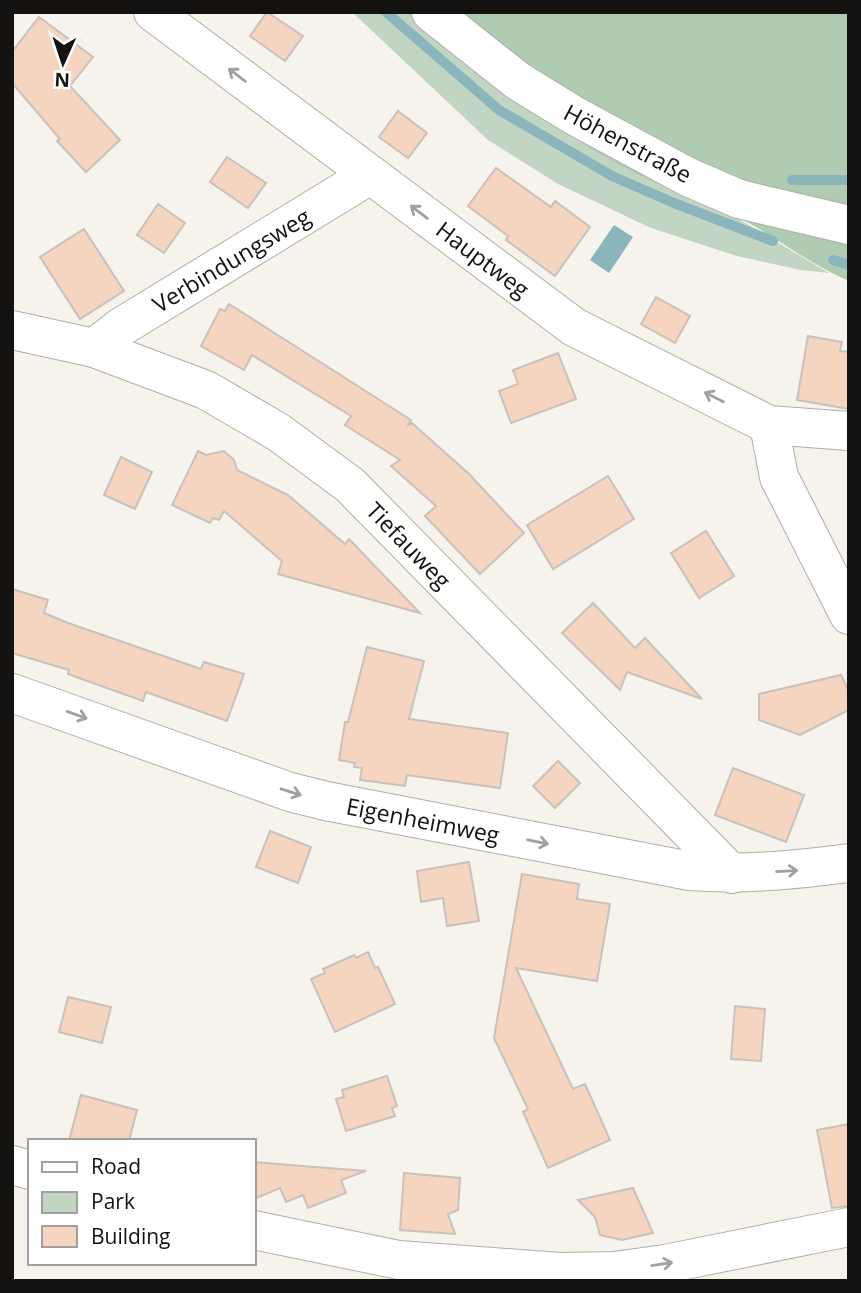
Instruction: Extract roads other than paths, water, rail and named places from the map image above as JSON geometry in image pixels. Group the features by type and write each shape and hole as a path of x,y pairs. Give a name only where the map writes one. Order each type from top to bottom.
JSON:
{"street":[{"name":"Hauptweg","path":"153,12 574,327 769,425 849,431"},
{"name":"Höhenstraße","path":"431,12 518,81 575,116 688,177 740,199 849,225"},
{"name":"Verbindungsweg","path":"94,348 121,327 370,175"},
{"name":"Tiefauweg","path":"12,330 94,348 206,390 278,432 350,485 732,874"},
{"path":"769,425 779,477 849,615"},
{"name":"Eigenheimweg","path":"12,692 290,792 327,801 690,871 732,874 798,870 849,863"},
{"path":"256,1230 399,1260 570,1272 614,1271 665,1264 849,1227"}],"water":[{"path":"614,225 633,237 609,273 590,260"}],"waterway":[{"path":"386,12 499,110 612,176 773,241"},
{"path":"792,180 849,180"},
{"path":"833,260 849,265"}]}
